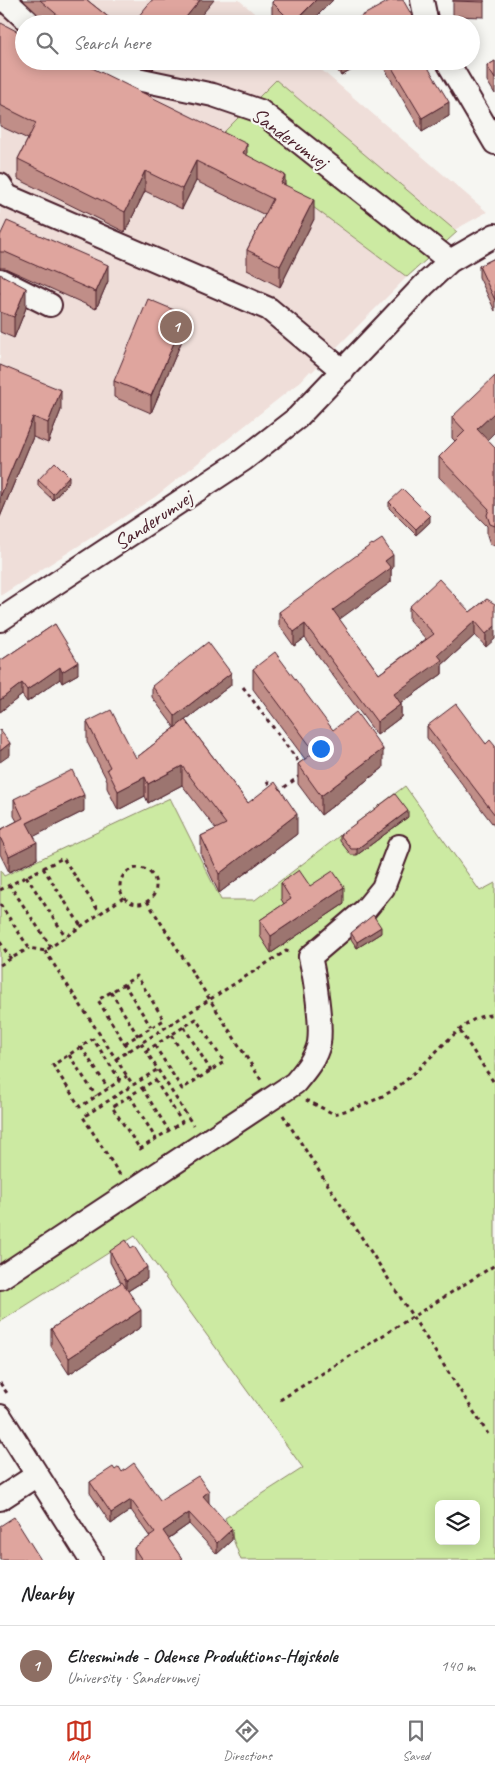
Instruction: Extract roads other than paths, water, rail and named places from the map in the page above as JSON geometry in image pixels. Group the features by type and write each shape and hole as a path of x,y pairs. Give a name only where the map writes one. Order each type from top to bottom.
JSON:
{"street":[{"path":"5,0 21,15"},
{"path":"422,0 425,15"},
{"name":"Sanderumvej","path":"94,70 213,95 260,111 450,261"},
{"path":"452,70 495,143"},
{"path":"0,186 7,196 269,309 343,371"},
{"name":"Sanderumvej","path":"0,620 242,460 297,418 397,312 450,261 495,235"},
{"path":"0,280 50,305"},
{"path":"0,1278 295,1083 310,1065 319,1043 316,981 310,957 365,910 383,888 399,846"},
{"path":"0,1416 91,1560"},
{"path":"0,1499 37,1475"}],"place":[{"name":"Elsesminde - Odense Produktions-Højskole","path":"176,327"}]}
